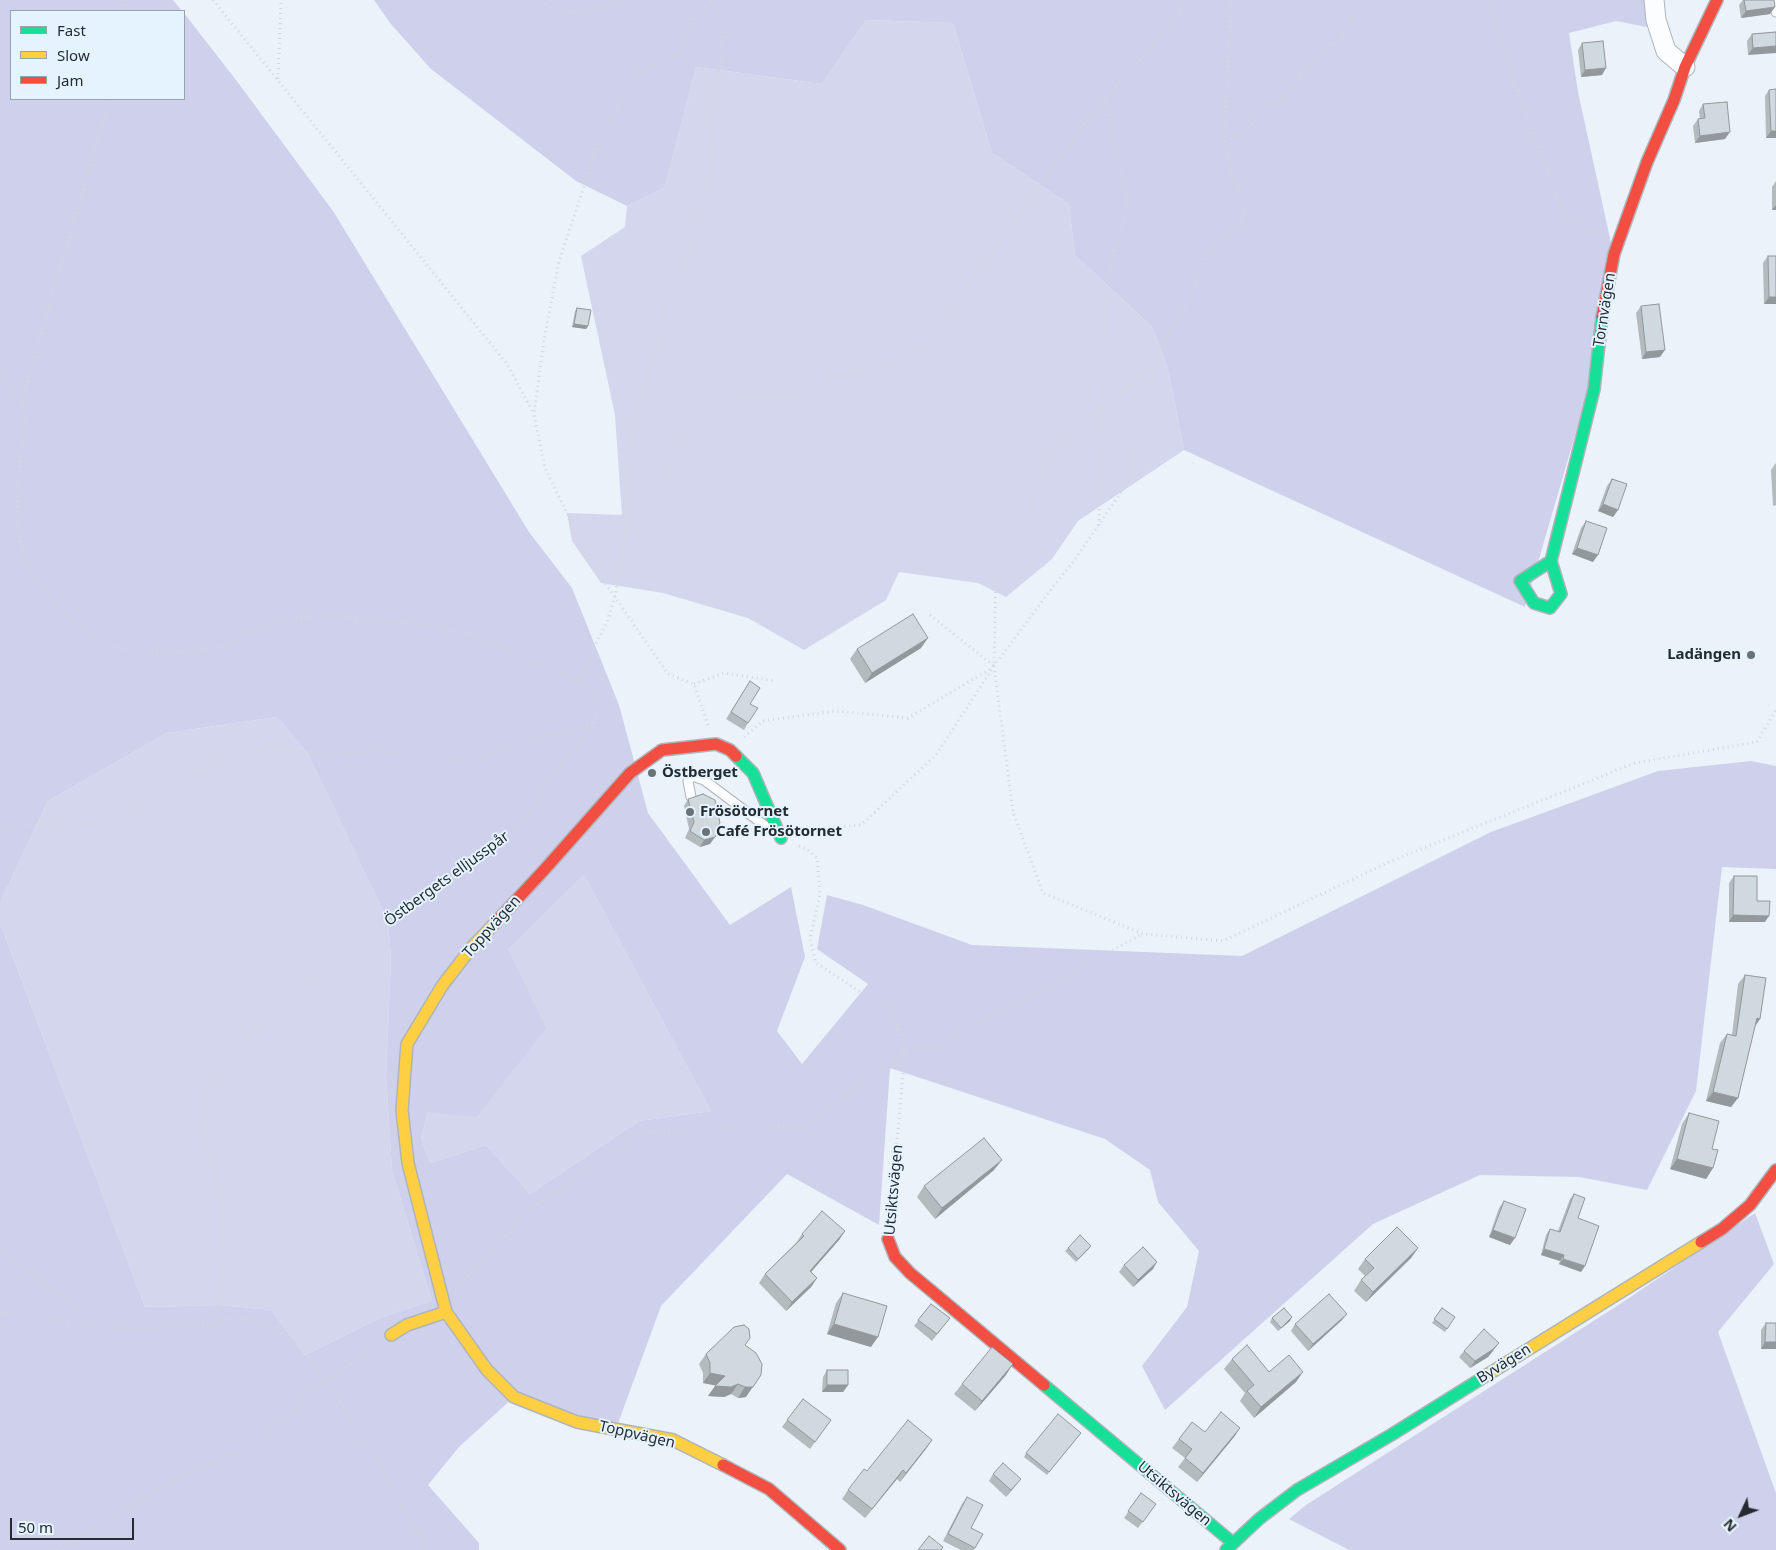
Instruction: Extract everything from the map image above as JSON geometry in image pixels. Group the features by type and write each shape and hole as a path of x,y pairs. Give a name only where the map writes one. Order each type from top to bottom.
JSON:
{"street":[{"path":"1654,0 1656,20 1666,51 1685,67"},
{"name":"Tornvägen","path":"1551,561 1594,389 1600,328 1614,254 1646,162 1674,100 1685,67 1717,0"},
{"name":"Toppvägen","path":"781,838 754,772 730,750 716,744 662,750 630,773 472,947 442,986 407,1044 402,1110 408,1163 446,1312 487,1370 514,1397 576,1422 673,1440 769,1488 840,1550"},
{"name":"Byvägen","path":"1229,1547 1259,1519 1297,1490 1391,1435 1722,1229 1750,1205 1776,1170"},
{"name":"Utsiktsvägen","path":"888,1239 895,1257 910,1273 1229,1547"},
{"path":"391,1335 407,1325 446,1312"}],"lane":[{"path":"1774,0 1776,12"},
{"path":"691,797 688,781 692,776 704,780 781,838"}],"path":[{"path":"213,0 507,364 534,414 545,468 567,513 578,545 668,674 694,684 724,673 776,681"},
{"path":"278,80 281,0"},
{"path":"550,0 547,5 552,11 575,12 629,0"},
{"path":"626,532 655,503 695,412 734,397 798,395 844,373 900,362 949,324 968,282 1001,242 1088,119 1178,16 1182,0"},
{"path":"1231,0 1224,142 1232,172 1246,203 1241,224 1210,251 1187,304 1152,366 1076,429 1043,466 1026,519 996,575 994,666 1013,812 1043,893 1143,934 1223,941 1391,861 1635,763 1757,742 1776,710"},
{"path":"1224,142 1238,136 1267,106 1283,101 1284,95 1298,82 1301,72 1309,67 1318,51 1325,49 1328,44 1335,44 1343,39 1343,28 1359,6 1368,0"},
{"path":"1487,0 1524,112 1559,202 1576,227 1588,233 1618,241"},
{"path":"534,414 544,340 559,261 601,136 638,73 680,54 693,13 713,1 724,31 719,51 722,62 705,121 710,132 714,153 690,247 666,310 654,359 637,414 627,475 626,532 616,597 607,622 578,679"},
{"path":"21,401 110,100"},
{"path":"1098,526 1106,283 1128,203 1104,100"},
{"path":"781,838 807,829 861,825 936,755 994,666 1098,526 1131,478 1133,449 1156,373 1152,366"},
{"path":"0,374 21,401 25,421 17,491 18,525 23,556 37,581 55,603 77,625 100,641 126,650 191,652 227,645 252,632 295,618 330,615 423,625 476,635 504,647 540,667 578,679 597,697 598,709 594,724 530,740 467,764 421,751 308,754 271,744 223,760 174,780 139,806 100,824 70,827 28,824 0,829"},
{"path":"930,615 994,666"},
{"path":"730,750 763,721 836,711 908,718 994,666"},
{"path":"694,684 716,744"},
{"name":"Östbergets elljusspår","path":"208,1326 220,1305 224,1246 221,1194 205,1140 202,1104 219,1070 251,1033 319,972 512,834 540,799 550,779 594,724"},
{"name":"Utsiktsvägen","path":"781,838 807,850 817,858 820,894 810,939 816,963 862,993 880,998 895,1014 906,1052 888,1239"},
{"path":"443,1300 537,1204 644,1131 673,1134 745,1123 803,1128 906,1052 941,1046 1143,934"},
{"path":"0,1252 79,1308 80,1326"},
{"path":"377,1262 407,1325"},
{"path":"0,1314 35,1312 61,1323 80,1326 151,1329 181,1325 208,1326 235,1317 261,1320 282,1333 305,1355 336,1394 423,1541 426,1550"},
{"path":"56,1550 182,1476 263,1441 326,1381 391,1335"}],"shaded area":[{"path":"0,0 173,0 181,10 10,10 10,100 185,100 185,14 333,211 529,532 572,588 619,705 648,813 730,925 791,887 805,957 777,1031 802,1064 868,984 817,949 827,895 863,905 972,945 1242,956 1491,832 1658,771 1751,761 1776,766 1776,869 1722,867 1696,1091 1647,1190 1579,1177 1480,1175 1373,1224 1165,1410 1142,1366 1187,1307 1199,1251 1158,1202 1150,1170 1105,1139 890,1068 879,1225 787,1174 661,1306 616,1429 514,1397 459,1447 428,1485 479,1543 479,1550 0,1550 0,923 145,1307 220,1305 271,1310 305,1355 382,1317 432,1301 392,1171 386,1075 391,959 388,921 308,754 277,717 167,733 48,801 0,903","holes":["584,875 711,1111 639,1121 530,1194 486,1145 430,1163 421,1138 428,1112 477,1117 546,1028 508,950"]},
{"path":"374,0 1658,0 1661,22 1647,27 1616,21 1569,33 1578,92 1611,243 1589,387 1525,607 1184,450 1168,369 1152,327 1075,255 1069,204 992,153 953,23 866,20 822,84 696,67 665,187 627,206 576,181 431,69 390,23"},
{"path":"866,20 953,23 992,153 1069,204 1075,255 1152,327 1168,369 1184,450 1078,521 1052,559 1006,597 978,583 899,572 886,600 804,650 748,618 663,593 601,583 572,541 567,513 622,515 615,415 581,256 625,227 627,206 665,187 696,67 822,84"},
{"path":"277,717 308,754 388,921 391,959 386,1075 392,1171 432,1301 382,1317 305,1355 271,1310 220,1305 145,1307 0,923 0,903 48,801 167,733"},
{"path":"584,875 711,1111 639,1121 530,1194 486,1145 430,1163 421,1138 428,1112 508,950"},
{"path":"1755,1213 1774,1264 1718,1332 1776,1493 1776,1550 1349,1550 1289,1519 1306,1505 1620,1304"}],"building":[{"path":"1744,0 1774,0 1775,7 1746,11"},
{"path":"1776,32 1776,46 1753,48 1752,34"},
{"path":"1603,41 1606,68 1585,70 1582,43"},
{"path":"1776,89 1776,131 1771,131 1769,90"},
{"path":"1727,102 1730,132 1700,136 1698,119 1705,118 1703,104"},
{"path":"1768,256 1776,256 1776,297 1769,297"},
{"path":"1659,304 1665,350 1646,352 1641,306"},
{"path":"577,308 591,310 588,326 574,324"},
{"path":"1612,479 1627,484 1618,510 1603,504"},
{"path":"1586,521 1607,528 1598,555 1577,548"},
{"path":"913,614 928,638 872,673 857,649"},
{"path":"750,681 760,688 750,704 758,708 748,723 731,712"},
{"path":"703,794 715,800 720,823 715,837 704,840 690,831 694,822 688,799"},
{"path":"1734,876 1757,876 1757,901 1770,901 1769,916 1733,915"},
{"path":"1745,975 1766,978 1760,1019 1757,1018 1738,1098 1713,1092 1727,1034 1736,1036"},
{"path":"1689,1113 1719,1121 1712,1149 1718,1150 1713,1168 1677,1159"},
{"path":"984,1138 1002,1160 942,1208 924,1186"},
{"path":"1574,1194 1585,1198 1578,1218 1599,1226 1585,1266 1563,1259 1564,1255 1544,1249 1550,1229 1560,1232"},
{"path":"1504,1201 1526,1209 1515,1238 1493,1230"},
{"path":"822,1211 845,1231 810,1271 817,1278 792,1302 765,1274 804,1236 802,1234"},
{"path":"1397,1227 1418,1248 1373,1292 1361,1280 1374,1268 1365,1259"},
{"path":"1080,1235 1091,1246 1078,1259 1068,1248"},
{"path":"1143,1247 1157,1262 1138,1280 1124,1265"},
{"path":"843,1293 887,1306 878,1337 834,1324"},
{"path":"1329,1294 1347,1314 1313,1344 1295,1324"},
{"path":"931,1304 950,1318 937,1334 918,1320"},
{"path":"1284,1308 1292,1317 1281,1328 1272,1318"},
{"path":"1442,1308 1455,1317 1447,1329 1434,1319"},
{"path":"1766,1323 1776,1323 1776,1342 1765,1342"},
{"path":"744,1325 749,1329 750,1338 745,1345 756,1353 762,1364 761,1375 753,1387 745,1387 738,1384 731,1387 715,1386 725,1376 710,1373 710,1363 706,1354 734,1327"},
{"path":"1484,1329 1499,1343 1475,1361 1464,1351"},
{"path":"1247,1345 1269,1372 1289,1355 1303,1372 1261,1407 1247,1391 1254,1385 1232,1359"},
{"path":"992,1347 1013,1364 982,1401 962,1384"},
{"path":"827,1370 848,1370 848,1385 827,1385"},
{"path":"803,1399 831,1420 815,1442 787,1420"},
{"path":"1221,1412 1240,1428 1203,1473 1185,1458 1192,1449 1179,1439 1192,1422 1205,1432"},
{"path":"1058,1414 1081,1433 1049,1472 1026,1453"},
{"path":"908,1420 932,1440 906,1473 903,1470 872,1509 848,1490 864,1469 867,1471"},
{"path":"1003,1463 1021,1479 1011,1490 993,1474"},
{"path":"1141,1493 1156,1504 1143,1522 1128,1511"},
{"path":"967,1497 983,1505 971,1528 983,1534 975,1548 948,1534"},
{"path":"929,1536 943,1547 941,1550 918,1550"}],"traffic: fast":[{"path":"1551,561 1520,581 1534,603 1550,608 1561,594 1551,561 1594,389 1602,317"},
{"path":"736,756 753,773 781,838"},
{"path":"1226,1550 1259,1519 1297,1490 1391,1435 1487,1375"},
{"path":"1044,1385 1233,1543"}],"traffic: slow":[{"path":"446,1312 408,1163 402,1110 407,1044 442,986 472,947 496,922"},
{"path":"1487,1375 1701,1242"},
{"path":"391,1335 407,1325 446,1312 487,1370 514,1397 577,1422 673,1440 723,1465"}],"traffic: jam":[{"path":"1602,317 1614,254 1647,162 1674,100 1685,67 1717,0"},
{"path":"496,922 630,773 662,750 716,744 730,750 736,756"},
{"path":"1701,1242 1722,1229 1750,1205 1776,1170"},
{"path":"888,1239 895,1257 910,1273 1044,1385"},
{"path":"723,1465 769,1489 840,1550"}],"place":[{"name":"Ladängen","path":"1751,655"},
{"name":"Östberget","path":"652,773"},
{"name":"Frösötornet","path":"690,812"},
{"name":"Café Frösötornet","path":"706,832"}]}
